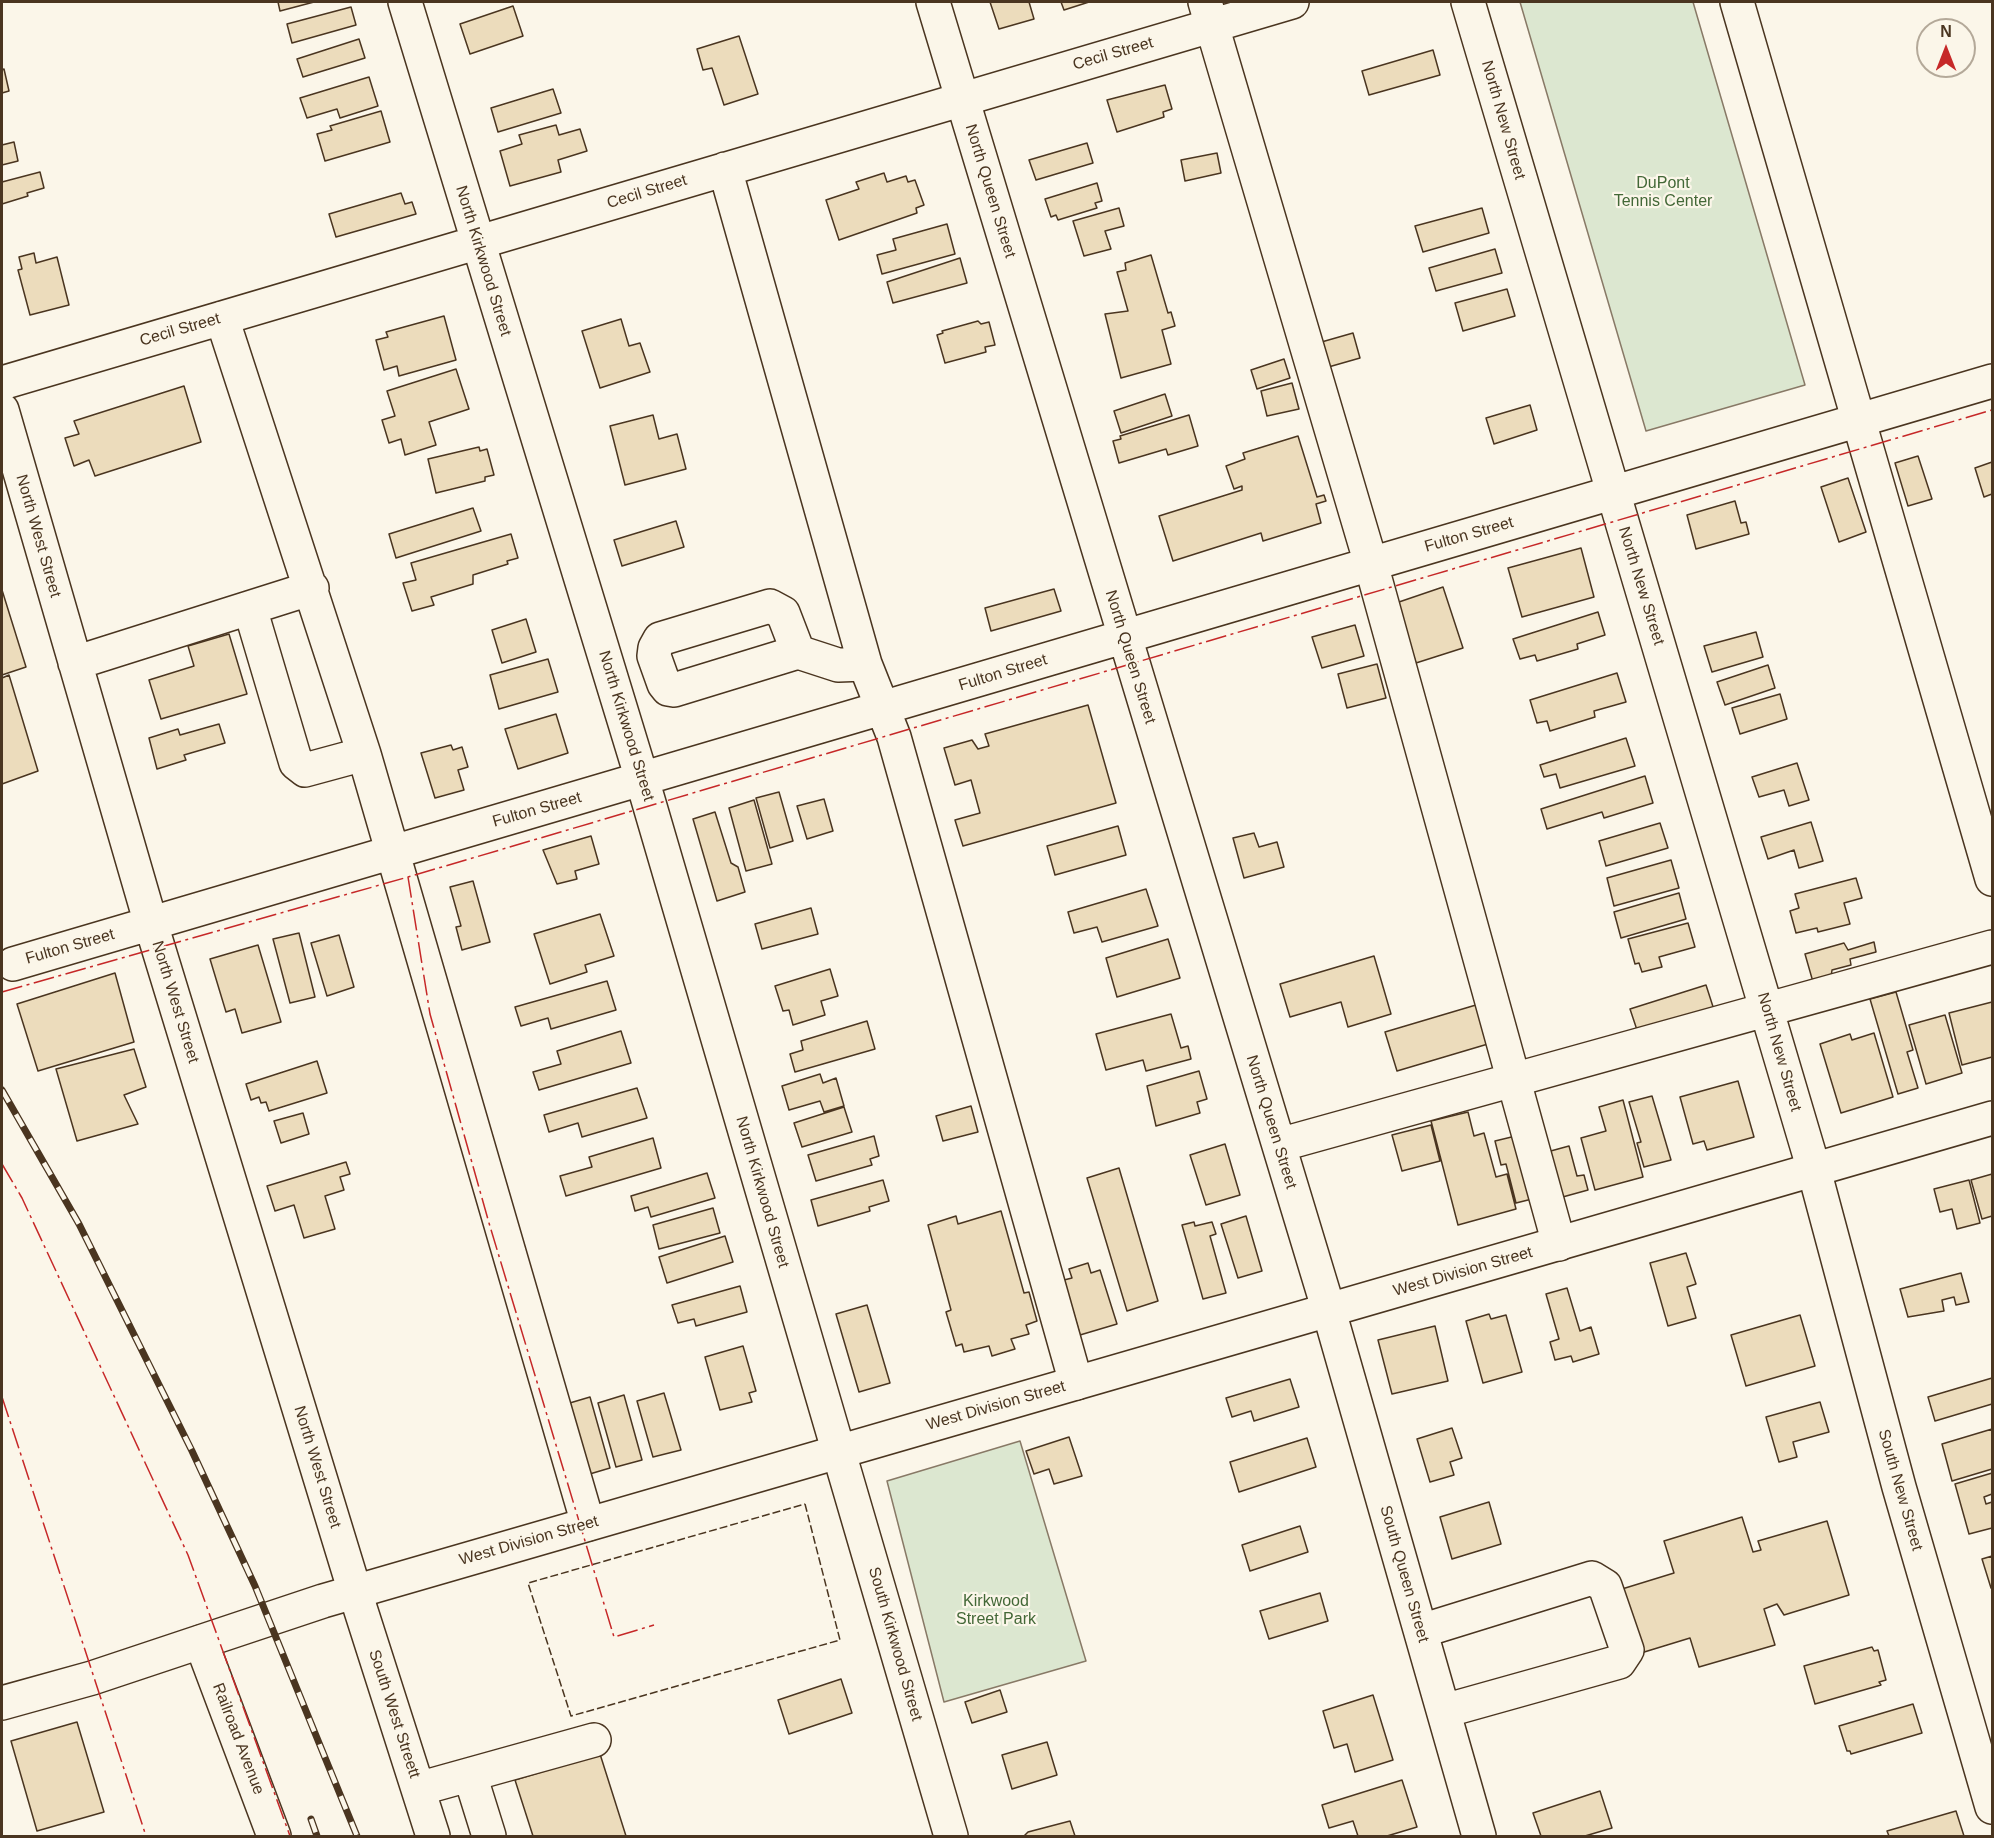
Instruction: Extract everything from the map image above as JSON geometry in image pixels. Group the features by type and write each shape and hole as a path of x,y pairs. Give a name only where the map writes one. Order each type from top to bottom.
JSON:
{"main road":[{"name":"North Kirkwood Street","path":"405,2 642,779 838,1452"},
{"name":"North Queen Street","path":"933,2 1329,1311"},
{"name":"Cecil Street","path":"2,383 963,99 1209,13 1292,2"},
{"name":"North New Street","path":"1468,2 1814,1170"},
{"path":"1737,2 1992,879"},
{"path":"1209,13 1371,564 1559,1244"},
{"path":"725,169 866,664 894,737 1076,1383"},
{"path":"222,318 312,588 364,754 588,1524"},
{"name":"Fulton Street","path":"13,964 1992,381"},
{"name":"North West Street","path":"2,410 151,924 355,1592"},
{"path":"75,663 312,588"},
{"path":"250,608 296,763 306,770 364,754"},
{"path":"798,652 838,665 866,664"},
{"path":"1279,1145 1992,946"},
{"name":"West Division Street","path":"2,1703 355,1592 1992,1118"},
{"name":"South New Street","path":"1814,1170 1899,1487 1992,1807"},
{"name":"South Queen Street","path":"1329,1311 1479,1836"},
{"name":"South Kirkwood Street","path":"838,1452 951,1836"},
{"path":"1421,1630 1592,1578 1605,1586 1627,1650 1619,1662 1444,1711"},
{"name":"South West Streett","path":"355,1592 433,1836"},
{"name":"Railroad Avenue","path":"201,1642 274,1836"},
{"path":"418,1789 594,1740"},
{"path":"470,1775 489,1836"}],"green space":[{"name":"DuPont Tennis Center","path":"1520,2 1693,2 1805,385 1646,431"},
{"name":"Kirkwood Street Park","path":"1020,1441 1086,1661 944,1702 887,1481"}],"building":[{"path":"278,2 314,2 280,11"},
{"path":"990,2 1029,2 1034,19 999,29"},
{"path":"1061,2 1089,2 1064,10"},
{"path":"513,6 523,36 470,54 460,24"},
{"path":"351,7 356,25 292,43 287,24"},
{"path":"739,36 758,94 724,105 712,68 703,70 697,49"},
{"path":"359,39 365,58 303,77 297,59"},
{"path":"1433,50 1440,75 1369,95 1362,71"},
{"path":"4,69 9,91 2,93 2,70"},
{"path":"369,77 378,106 340,118 337,109 307,118 300,98"},
{"path":"1165,85 1172,109 1163,112 1164,117 1117,132 1107,100"},
{"path":"553,89 561,113 498,132 491,108"},
{"path":"381,111 390,142 325,161 317,134 332,130 330,126"},
{"path":"556,125 559,135 580,129 587,151 558,160 561,172 510,186 500,151 522,144 519,135"},
{"path":"14,142 18,161 2,165 2,145"},
{"path":"1087,143 1093,163 1036,180 1029,160"},
{"path":"1217,153 1221,173 1185,181 1181,160"},
{"path":"40,172 44,188 2,204 2,182"},
{"path":"884,173 887,182 906,176 908,182 915,180 924,205 916,208 917,213 839,240 826,200 859,189 856,182"},
{"path":"1097,183 1102,201 1095,203 1097,208 1058,220 1056,215 1051,217 1045,199"},
{"path":"401,193 405,204 412,202 416,214 336,237 329,214"},
{"path":"1119,208 1124,226 1105,231 1111,249 1084,256 1073,221"},
{"path":"1482,208 1489,233 1423,252 1415,226"},
{"path":"947,224 955,254 882,274 877,255 896,250 893,239"},
{"path":"1495,249 1502,273 1436,291 1429,268"},
{"path":"34,253 36,263 57,257 69,305 30,315 18,270 22,269 19,257"},
{"path":"1151,255 1168,313 1171,312 1175,326 1162,330 1171,364 1121,378 1105,314 1128,311 1117,272 1126,270 1125,263"},
{"path":"960,258 967,283 893,303 887,282"},
{"path":"1507,289 1515,316 1463,331 1455,303"},
{"path":"444,316 456,360 399,376 397,366 384,370 376,340 388,337 386,332"},
{"path":"621,319 629,346 640,343 650,372 600,388 582,331"},
{"path":"978,321 981,324 989,322 995,345 985,347 986,352 945,363 937,335 943,333 942,331"},
{"path":"1353,333 1360,358 1325,368 1318,343"},
{"path":"1284,359 1290,378 1257,389 1251,370"},
{"path":"456,369 469,409 429,422 436,445 405,455 401,439 389,443 382,420 395,416 387,391"},
{"path":"1292,383 1299,409 1267,416 1261,391"},
{"path":"184,386 201,442 95,476 89,460 74,466 65,438 79,434 74,421"},
{"path":"1165,394 1172,416 1121,433 1114,411"},
{"path":"1530,405 1537,430 1494,444 1486,418"},
{"path":"653,415 659,439 677,434 686,469 625,485 610,426"},
{"path":"1189,415 1198,446 1168,455 1166,449 1119,463 1113,441 1121,439 1120,436"},
{"path":"1298,436 1317,497 1324,495 1326,501 1316,504 1321,523 1263,541 1261,533 1173,561 1159,516 1242,490 1242,486 1234,489 1226,466 1245,459 1243,453"},
{"path":"479,447 480,451 487,449 494,475 485,477 485,481 436,493 428,459"},
{"path":"1918,456 1932,499 1908,506 1895,463"},
{"path":"1992,462 1992,494 1984,497 1975,468"},
{"path":"1848,478 1866,532 1839,542 1821,487"},
{"path":"1735,501 1741,523 1746,522 1749,534 1696,549 1687,515"},
{"path":"473,508 481,531 396,558 389,534"},
{"path":"676,521 684,547 622,566 614,540"},
{"path":"511,534 518,558 507,561 508,564 473,575 473,584 431,597 434,605 412,611 403,583 416,580 411,563"},
{"path":"1581,548 1594,597 1522,617 1508,568"},
{"path":"1443,587 1463,648 1416,663 1396,603"},
{"path":"1054,589 1061,611 991,631 985,608"},
{"path":"2,590 26,667 2,675"},
{"path":"1598,612 1605,635 1577,644 1578,649 1537,661 1535,655 1520,659 1513,639"},
{"path":"526,619 536,652 502,663 492,630"},
{"path":"1355,625 1364,656 1322,668 1312,637"},
{"path":"1756,632 1763,657 1712,672 1704,646"},
{"path":"229,634 247,694 161,719 149,680 194,666 188,646"},
{"path":"548,659 558,692 499,709 490,675"},
{"path":"1377,664 1386,698 1347,708 1338,674"},
{"path":"1768,665 1775,688 1725,705 1717,682"},
{"path":"1617,673 1626,702 1594,711 1595,717 1550,731 1547,721 1537,723 1530,700"},
{"path":"9,675 38,771 2,784 2,678"},
{"path":"1780,694 1787,719 1740,734 1732,708"},
{"path":"1088,705 1116,803 963,846 955,820 980,813 971,780 955,785 944,748 972,740 978,749 989,746 985,734"},
{"path":"556,714 568,753 518,769 505,729"},
{"path":"219,724 225,743 184,755 186,760 157,769 149,738 178,729 180,735"},
{"path":"1626,738 1635,766 1560,788 1556,774 1544,777 1540,765"},
{"path":"451,745 453,750 462,747 468,767 458,770 464,790 435,798 421,753"},
{"path":"1797,763 1809,800 1789,806 1784,790 1759,797 1752,777"},
{"path":"1645,776 1653,803 1604,818 1602,812 1547,829 1541,809"},
{"path":"779,792 793,841 770,848 756,798"},
{"path":"824,799 833,831 807,839 797,806"},
{"path":"754,800 772,864 746,871 729,808"},
{"path":"715,812 731,863 738,867 745,892 717,901 693,819"},
{"path":"1811,822 1823,861 1799,868 1794,850 1768,859 1761,837"},
{"path":"1660,823 1668,848 1606,866 1599,841"},
{"path":"1118,826 1126,855 1055,875 1047,846"},
{"path":"1254,833 1259,847 1277,842 1284,867 1244,878 1233,838"},
{"path":"591,836 599,864 575,871 577,879 557,884 543,850"},
{"path":"1671,860 1679,888 1614,906 1607,878"},
{"path":"1856,878 1862,898 1844,903 1850,924 1818,932 1817,928 1796,933 1790,911 1799,908 1795,894"},
{"path":"473,881 490,942 462,950 456,927 461,926 450,887"},
{"path":"1146,889 1158,926 1102,942 1097,927 1074,933 1068,912"},
{"path":"1679,893 1686,919 1621,938 1614,912"},
{"path":"811,908 818,934 762,949 755,924"},
{"path":"600,914 614,956 585,965 587,972 550,984 534,934"},
{"path":"1688,923 1695,947 1659,957 1662,967 1642,972 1639,963 1635,964 1628,939"},
{"path":"299,933 315,997 290,1003 273,939"},
{"path":"339,935 354,987 327,996 311,943"},
{"path":"1168,939 1180,978 1117,997 1106,958"},
{"path":"1874,942 1876,952 1850,959 1851,965 1832,970 1831,977 1813,982 1805,954 1844,943 1848,950"},
{"path":"258,945 281,1022 242,1033 235,1009 226,1012 210,959"},
{"path":"1374,956 1391,1014 1348,1027 1341,1002 1290,1017 1280,984"},
{"path":"830,969 838,996 821,1001 825,1015 793,1025 789,1010 783,1011 775,986"},
{"path":"115,973 134,1042 38,1071 17,1004"},
{"path":"607,981 616,1010 551,1029 548,1018 521,1026 515,1007"},
{"path":"1706,985 1716,1016 1637,1030 1630,1009"},
{"path":"1896,992 1913,1050 1907,1052 1918,1088 1898,1094 1870,999"},
{"path":"1486,1002 1498,1041 1397,1071 1385,1032"},
{"path":"1992,1002 1992,1057 1962,1065 1949,1013"},
{"path":"1171,1014 1181,1048 1188,1046 1191,1059 1146,1071 1143,1060 1106,1070 1096,1034"},
{"path":"1945,1015 1962,1073 1926,1084 1909,1025"},
{"path":"867,1021 875,1049 795,1072 790,1054 803,1050 801,1041"},
{"path":"621,1031 631,1063 539,1090 533,1072 561,1064 557,1051"},
{"path":"1874,1033 1893,1097 1841,1113 1820,1044 1850,1034 1852,1040"},
{"path":"134,1049 146,1087 124,1095 138,1124 77,1141 56,1069"},
{"path":"317,1061 327,1093 269,1111 266,1102 261,1103 259,1097 251,1100 246,1084"},
{"path":"1199,1071 1207,1099 1197,1102 1200,1113 1156,1126 1147,1086"},
{"path":"820,1074 823,1083 836,1078 844,1106 824,1112 820,1101 789,1110 782,1086"},
{"path":"1738,1081 1754,1137 1707,1150 1704,1141 1693,1144 1680,1097"},
{"path":"637,1088 647,1118 582,1137 578,1123 549,1132 544,1115"},
{"path":"1652,1096 1671,1160 1644,1167 1637,1143 1641,1142 1629,1102"},
{"path":"1623,1100 1643,1177 1595,1190 1581,1138 1606,1131 1599,1107"},
{"path":"971,1106 978,1132 943,1141 936,1116"},
{"path":"844,1107 852,1132 802,1147 794,1123"},
{"path":"1468,1112 1474,1136 1484,1133 1496,1177 1507,1174 1516,1209 1458,1225 1431,1121"},
{"path":"303,1113 309,1134 281,1143 274,1121"},
{"path":"1431,1125 1440,1161 1402,1171 1392,1135"},
{"path":"1528,1133 1544,1196 1516,1203 1506,1164 1501,1165 1495,1141"},
{"path":"874,1136 879,1156 870,1159 872,1165 816,1181 808,1155"},
{"path":"653,1138 661,1168 566,1196 560,1176 592,1167 589,1157"},
{"path":"1225,1144 1240,1195 1206,1205 1190,1155"},
{"path":"1569,1146 1577,1176 1584,1175 1588,1190 1559,1198 1547,1152"},
{"path":"346,1162 350,1174 340,1177 344,1190 325,1196 335,1229 304,1238 294,1205 275,1211 267,1186"},
{"path":"1119,1168 1158,1301 1127,1311 1087,1178"},
{"path":"707,1173 715,1198 651,1217 648,1207 635,1211 631,1196"},
{"path":"1992,1174 1992,1216 1982,1219 1971,1180"},
{"path":"883,1180 889,1201 869,1207 870,1211 818,1226 811,1200"},
{"path":"1969,1180 1980,1223 1957,1229 1952,1209 1940,1212 1934,1189"},
{"path":"713,1208 720,1233 659,1249 653,1225"},
{"path":"1001,1211 1024,1293 1029,1292 1037,1321 1026,1325 1029,1334 1011,1339 1015,1349 992,1356 989,1346 964,1352 962,1344 956,1346 946,1312 951,1310 928,1225 956,1216 958,1224"},
{"path":"1246,1216 1262,1271 1238,1278 1221,1224"},
{"path":"1194,1222 1195,1226 1212,1222 1216,1234 1210,1236 1226,1293 1203,1299 1182,1225"},
{"path":"725,1236 733,1262 667,1283 659,1257"},
{"path":"1686,1253 1696,1284 1687,1287 1696,1318 1668,1326 1650,1263"},
{"path":"1088,1263 1091,1273 1100,1270 1117,1324 1080,1335 1064,1280 1072,1278 1069,1269"},
{"path":"1961,1273 1969,1302 1956,1305 1954,1297 1942,1300 1944,1311 1908,1317 1900,1289"},
{"path":"740,1286 747,1312 696,1326 694,1319 678,1323 672,1305"},
{"path":"1567,1288 1580,1331 1591,1327 1599,1354 1573,1362 1571,1356 1555,1360 1550,1342 1559,1339 1546,1294"},
{"path":"867,1305 890,1383 859,1392 836,1314"},
{"path":"1489,1314 1491,1319 1506,1315 1522,1372 1483,1383 1466,1321"},
{"path":"1800,1315 1815,1366 1746,1386 1731,1335"},
{"path":"1435,1326 1448,1381 1392,1394 1378,1340"},
{"path":"743,1346 756,1391 749,1393 752,1402 720,1410 705,1357"},
{"path":"1992,1378 1992,1404 1935,1421 1928,1397"},
{"path":"1290,1379 1299,1407 1254,1421 1251,1411 1232,1417 1226,1398"},
{"path":"664,1393 681,1450 653,1457 637,1401"},
{"path":"624,1395 642,1460 616,1467 598,1403"},
{"path":"590,1397 610,1468 583,1476 563,1405"},
{"path":"1820,1402 1829,1432 1793,1442 1797,1457 1779,1462 1766,1417"},
{"path":"1452,1428 1462,1458 1450,1462 1454,1475 1430,1482 1417,1439"},
{"path":"1992,1429 1992,1469 1952,1481 1942,1444"},
{"path":"1069,1437 1082,1476 1054,1484 1049,1469 1034,1474 1026,1451"},
{"path":"1307,1438 1316,1467 1239,1492 1230,1462"},
{"path":"1992,1473 1992,1494 1984,1497 1986,1504 1992,1502 1992,1528 1969,1534 1955,1484"},
{"path":"1489,1502 1501,1544 1452,1559 1440,1517"},
{"path":"1742,1517 1753,1552 1761,1550 1758,1541 1827,1521 1849,1595 1784,1615 1777,1604 1764,1609 1775,1645 1699,1667 1690,1638 1641,1653 1622,1589 1674,1573 1664,1541"},
{"path":"1300,1526 1308,1552 1250,1571 1242,1545"},
{"path":"1992,1556 1992,1588 1991,1588 1982,1559"},
{"path":"1320,1593 1328,1621 1269,1639 1260,1611"},
{"path":"1872,1647 1874,1651 1878,1650 1886,1680 1879,1682 1881,1685 1815,1704 1804,1666"},
{"path":"841,1679 852,1713 789,1734 778,1700"},
{"path":"1000,1690 1007,1712 972,1723 965,1702"},
{"path":"1373,1695 1393,1760 1355,1772 1347,1744 1334,1748 1323,1711"},
{"path":"1913,1704 1922,1733 1851,1754 1847,1751 1839,1726"},
{"path":"77,1722 104,1812 37,1831 11,1741"},
{"path":"1047,1742 1057,1775 1012,1789 1002,1755"},
{"path":"600,1754 626,1836 533,1836 515,1780"},
{"path":"1402,1780 1417,1827 1387,1836 1358,1836 1353,1821 1329,1828 1322,1805"},
{"path":"1600,1791 1612,1828 1585,1836 1541,1836 1533,1813"},
{"path":"1956,1811 1964,1836 1889,1836 1887,1831"},
{"path":"1070,1821 1075,1836 1024,1836 1028,1832"}],"railway":[{"path":"2,1090 79,1224 192,1451 255,1586 357,1836"},
{"path":"311,1819 317,1836"}],"fence":[{"path":"805,1504 840,1640 571,1716 528,1583 805,1504"}],"power":[{"path":"2,992 408,877 1992,410"},
{"path":"408,877 430,1014 489,1223 614,1637 654,1625"},
{"path":"2,1164 22,1198 188,1555 290,1836"},
{"path":"2,1397 146,1836"}]}
